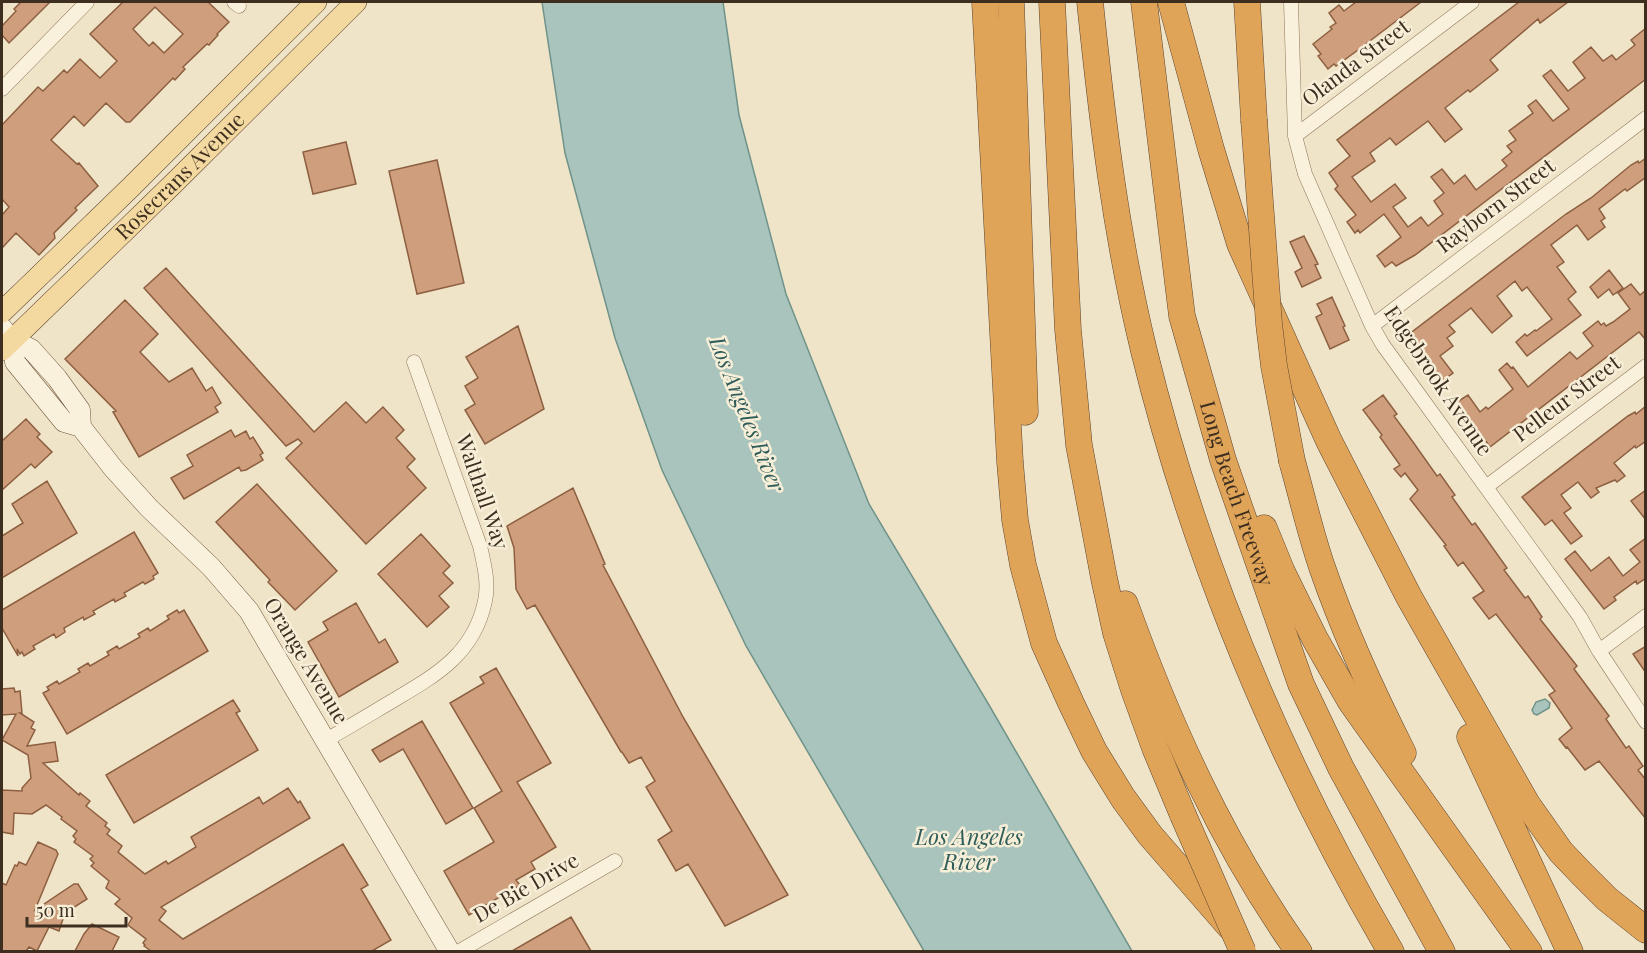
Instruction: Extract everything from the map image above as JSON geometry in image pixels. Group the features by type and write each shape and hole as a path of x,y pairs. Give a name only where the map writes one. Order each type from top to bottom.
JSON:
{"highway":[{"path":"985,2 1010,462 1023,565 1044,643 1094,751 1123,798 1150,835 1252,951"},
{"path":"1011,2 1027,471 1039,565 1062,682"},
{"path":"1053,2 1068,330 1075,410 1079,446 1104,578 1116,633 1151,738 1243,951"},
{"path":"1090,2 1103,121 1126,263 1144,349 1166,433 1199,540 1270,720 1313,810 1391,951"},
{"name":"Long Beach Freeway","path":"1144,2 1182,316 1223,460 1301,684 1341,768 1442,951"},
{"path":"1172,2 1211,149 1240,244 1329,441 1409,597 1527,804 1561,852 1606,899 1646,930"},
{"path":"1247,2 1269,324 1274,366 1292,460 1322,566 1361,666 1406,758 1472,872"},
{"path":"1223,460 1261,519 1282,572 1346,693 1528,951"},
{"path":"1094,519 1167,714 1208,802 1250,878 1299,951"},
{"path":"1409,597 1570,951"}],"main road":[{"name":"Rosecrans Avenue","path":"2,312 316,2"},
{"name":"Rosecrans Avenue","path":"5,339 183,174 356,2"}],"street":[{"path":"2,88 87,2"},
{"name":"Edgebrook Avenue","path":"1291,2 1295,136 1305,174 1372,326 1383,345 1580,618 1646,722"},
{"name":"Olanda Street","path":"1295,136 1472,2"},
{"name":"Rayborn Street","path":"1372,326 1646,118"},
{"name":"Orange Avenue","path":"5,339 31,349 57,378 80,410 81,427 122,479 211,567 243,603 260,628 450,951"},
{"name":"Walthall Way","path":"326,740 446,667 467,643 485,600 486,572 480,546 414,362"},
{"name":"Pelleur Street","path":"1486,487 1646,366"},
{"path":"1599,651 1646,616"},
{"name":"De Bie Drive","path":"458,951 615,861"}],"water":[{"name":"Los Angeles River","path":"542,2 723,2 739,115 786,294 869,504 1132,951 924,951 746,646 662,470 615,338 565,153"},
{"path":"1545,699 1550,703 1549,708 1537,715 1534,714 1532,710 1536,702"}],"building":[{"path":"21,2 50,2 9,43 2,35 2,26"},
{"path":"123,2 208,2 229,22 209,45 207,44 183,67 185,69 175,80 173,78 130,122 126,122 106,103 84,126 74,116 51,140 77,164 79,163 98,186 75,208 77,210 54,233 55,238 39,255 16,233 2,248 2,215 9,207 2,199 2,125 38,87 43,91 64,70 67,73 80,59 100,78 117,61 90,34","holes":["155,7 183,34 164,53 153,42 149,46 133,29"]},
{"path":"1356,2 1421,2 1336,66 1334,64 1328,69 1318,56 1321,54 1313,44 1336,23 1329,13 1339,5 1344,11"},
{"path":"1519,2 1568,2 1540,23 1538,19 1490,60 1498,70 1445,108 1462,129 1445,142 1428,121 1396,145 1390,138 1370,153 1375,161 1352,177 1371,202 1395,184 1406,198 1393,207 1408,227 1421,217 1428,226 1443,214 1434,201 1444,193 1431,177 1442,169 1454,184 1465,175 1476,190 1507,166 1502,160 1512,152 1507,146 1516,140 1509,131 1533,113 1528,106 1536,100 1553,121 1569,109 1543,76 1551,70 1568,91 1585,78 1573,62 1591,47 1603,61 1612,55 1616,60 1635,45 1631,40 1646,28 1646,79 1415,255 1396,266 1392,262 1385,267 1377,256 1401,237 1384,214 1360,233 1358,230 1355,233 1347,222 1356,215 1335,189 1338,186 1329,173 1350,156 1337,140"},
{"path":"346,142 356,184 313,194 303,152"},
{"path":"1646,158 1646,177 1627,191 1625,189 1599,209 1605,218 1601,221 1605,227 1588,240 1577,225 1551,245 1564,262 1557,267 1576,292 1568,299 1581,315 1527,356 1516,342 1525,334 1527,336 1536,331 1552,319 1527,287 1522,291 1515,281 1497,296 1512,316 1492,333 1471,308 1449,325 1455,332 1447,338 1453,346 1440,356 1453,373 1442,381 1408,335 1566,214 1591,198 1631,165"},
{"path":"437,160 464,283 417,294 389,171"},
{"path":"1304,236 1318,264 1315,265 1321,278 1302,287 1295,272 1302,268 1290,242"},
{"path":"166,268 314,432 346,402 366,423 383,407 404,430 396,438 415,459 407,467 426,488 366,544 286,458 302,443 298,439 286,446 144,288"},
{"path":"1609,270 1623,288 1613,295 1609,289 1598,298 1590,287"},
{"path":"1631,284 1640,295 1646,290 1646,340 1639,332 1490,447 1457,402 1468,395 1480,412 1486,407 1488,409 1513,389 1499,370 1507,363 1511,368 1513,367 1528,387 1570,352 1577,359 1593,346 1583,333 1598,321 1601,325 1604,323 1606,326 1630,309 1618,293"},
{"path":"1332,297 1349,340 1330,349 1316,317 1322,314 1317,304"},
{"path":"125,300 158,334 140,352 169,382 192,368 206,391 212,387 221,403 215,407 218,412 139,457 113,412 116,411 65,359"},
{"path":"518,326 544,409 485,444 465,410 475,404 465,386 478,378 466,357"},
{"path":"1383,395 1397,414 1394,416 1437,476 1440,474 1455,495 1452,497 1472,525 1475,523 1507,568 1504,570 1525,598 1528,596 1542,617 1540,619 1577,666 1574,669 1609,716 1606,719 1626,748 1629,746 1643,766 1638,770 1646,780 1646,819 1599,761 1585,770 1559,739 1572,728 1549,695 1555,691 1496,614 1489,619 1473,598 1484,591 1463,562 1458,566 1444,546 1446,545 1410,499 1418,490 1405,473 1401,477 1394,469 1400,465 1380,437 1382,435 1363,410"},
{"path":"1646,406 1646,441 1636,448 1635,446 1614,463 1625,476 1617,482 1615,480 1596,488 1599,492 1591,498 1578,482 1561,495 1571,508 1564,513 1582,536 1571,544 1552,520 1545,525 1522,497 1628,416 1635,412 1636,414"},
{"path":"26,419 40,434 37,437 52,452 35,468 31,464 2,490 2,441"},
{"path":"231,430 235,437 246,431 250,439 253,437 263,453 260,455 263,460 246,470 241,471 239,467 184,499 171,478 193,466 187,455"},
{"path":"47,481 77,533 2,578 2,536 23,523 12,504"},
{"path":"257,484 337,571 295,610 216,522"},
{"path":"573,488 605,564 603,565 683,717 788,895 725,926 688,864 676,871 658,840 672,831 646,787 655,781 641,757 629,763 535,605 527,609 516,589 514,548 507,526"},
{"path":"1646,490 1646,520 1631,501"},
{"path":"134,532 158,573 153,576 154,579 145,584 143,582 124,593 126,596 115,602 114,599 93,611 95,614 84,620 83,617 64,628 65,632 56,638 54,634 33,646 35,649 24,656 17,649 18,656 2,628 2,610"},
{"path":"421,534 450,566 443,573 453,583 439,596 449,607 427,627 378,574"},
{"path":"1646,538 1646,578 1637,584 1636,581 1614,597 1616,600 1604,609 1565,559 1575,551 1591,571 1609,557 1623,576 1640,562 1630,550"},
{"path":"356,603 379,643 385,639 398,662 339,697 308,642 328,630 323,622"},
{"path":"177,610 179,613 184,610 208,651 67,734 43,693 49,690 47,687 57,681 59,684 80,672 78,669 88,663 90,666 109,655 107,652 117,646 119,649 140,637 138,634 148,628 150,631 169,619 167,616"},
{"path":"1646,646 1646,673 1633,654"},
{"path":"496,668 551,763 517,782 556,847 531,862 535,869 516,880 520,885 469,915 444,871 494,842 474,808 502,791 450,703 484,683 480,677"},
{"path":"14,688 15,692 20,691 22,713 20,713 34,722 31,728 35,730 27,746 55,742 58,761 43,763 79,795 80,793 90,801 86,806 107,823 105,826 110,830 107,834 122,846 118,852 145,874 166,861 168,864 196,847 191,837 259,797 263,804 288,788 298,803 300,801 310,818 161,907 166,911 159,920 183,939 343,844 368,885 361,889 391,940 372,951 151,951 144,946 146,939 128,925 132,918 115,904 120,899 106,888 109,881 91,866 94,863 90,859 93,856 74,842 76,839 73,836 77,831 61,819 62,817 46,805 32,814 14,813 13,834 2,832 2,790 22,791 31,778 28,755 2,740 16,714 2,715 2,689"},
{"path":"233,700 240,711 236,713 258,750 134,823 106,775"},
{"path":"422,721 473,808 446,824 403,749 380,762 372,750"},
{"path":"38,842 56,850 58,854 35,910 74,884 78,884 87,899 65,913 59,931 49,927 37,951 29,947 26,951 2,951 2,883 6,885 15,865 17,866 19,862 26,865"},
{"path":"571,917 591,951 512,951"},
{"path":"92,924 119,937 112,951 75,951"}]}
